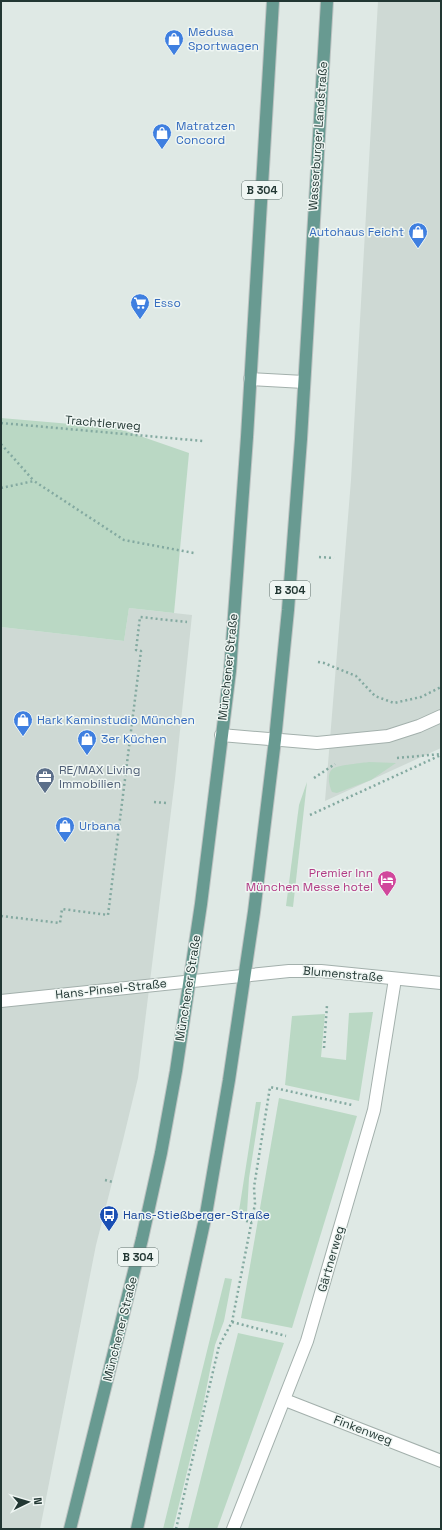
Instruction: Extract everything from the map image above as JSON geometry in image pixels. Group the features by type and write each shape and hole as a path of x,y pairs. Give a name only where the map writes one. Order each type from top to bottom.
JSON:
{"main road":[{"name":"B 304","path":"250,379 273,1"},
{"name":"Wasserburger Landstraße","path":"275,740 288,610 304,382 327,1"},
{"name":"Münchener Straße","path":"70,1529 142,1239 161,1153 174,1078 201,904 230,670 250,379"},
{"name":"B 304","path":"137,1529 206,1214 229,1080 275,740"}],"street":[{"path":"250,379 304,382"},
{"path":"221,735 317,742 388,736 419,726 441,716"},
{"name":"Blumenstraße","path":"244,976 295,971 321,971 441,983"},
{"name":"Hans-Pinsel-Straße","path":"1,1001 244,976"},
{"name":"Gärtnerweg","path":"233,1529 307,1341 374,1110 395,979"},
{"name":"Finkenweg","path":"285,1400 441,1461"}],"path":[{"name":"Trachtlerweg","path":"1,423 203,441"},
{"path":"1,444 34,481 124,540 194,553"},
{"path":"1,488 34,481"},
{"path":"319,557 334,558"},
{"path":"1,916 60,923 62,909 108,915 141,651 136,650 140,617 187,622"},
{"path":"318,662 356,676 375,696 394,703 421,697 441,687"},
{"path":"310,815 441,755"},
{"path":"154,802 166,803"},
{"path":"324,1048 327,1005"},
{"path":"176,1529 219,1346 232,1322 255,1204 254,1187 270,1087 374,1110"},
{"path":"105,1180 113,1182"},
{"path":"246,1221 252,1222"},
{"path":"232,1322 307,1341"}],"shaded area":[{"path":"378,1 441,1 441,748 325,801 351,480"},
{"path":"129,608 192,615 175,779 138,1078 96,1245 40,1529 1,1529 1,627 124,641"}],"green space":[{"path":"1,418 117,428 189,453 174,613 129,608 124,641 1,627"},
{"path":"369,762 396,763 371,780 337,793 332,792 329,779 331,770 341,766"},
{"path":"307,782 293,907 286,906 299,805"},
{"path":"373,1012 359,1101 285,1085 292,1016 325,1014 321,1057 346,1060 349,1013"},
{"path":"279,1098 357,1116 292,1328 241,1318"},
{"path":"256,1102 261,1102 249,1178 247,1213 239,1211"},
{"path":"225,1278 232,1279 224,1321 215,1345 202,1411 173,1529 163,1529"},
{"path":"238,1333 284,1343 217,1529 188,1529"}],"place":[{"name":"Medusa Sportwagen","path":"174,56"},
{"name":"Matratzen Concord","path":"162,150"},
{"name":"Autohaus Feicht","path":"418,249"},
{"name":"Esso","path":"140,320"},
{"name":"Hark Kaminstudio München","path":"23,737"},
{"name":"3er Küchen","path":"87,756"},
{"name":"RE/MAX Living Immobilien","path":"45,794"},
{"name":"Urbana","path":"65,843"},
{"name":"Premier Inn München Messe hotel","path":"387,897"},
{"name":"Hans-Stießberger-Straße","path":"109,1232"}]}
